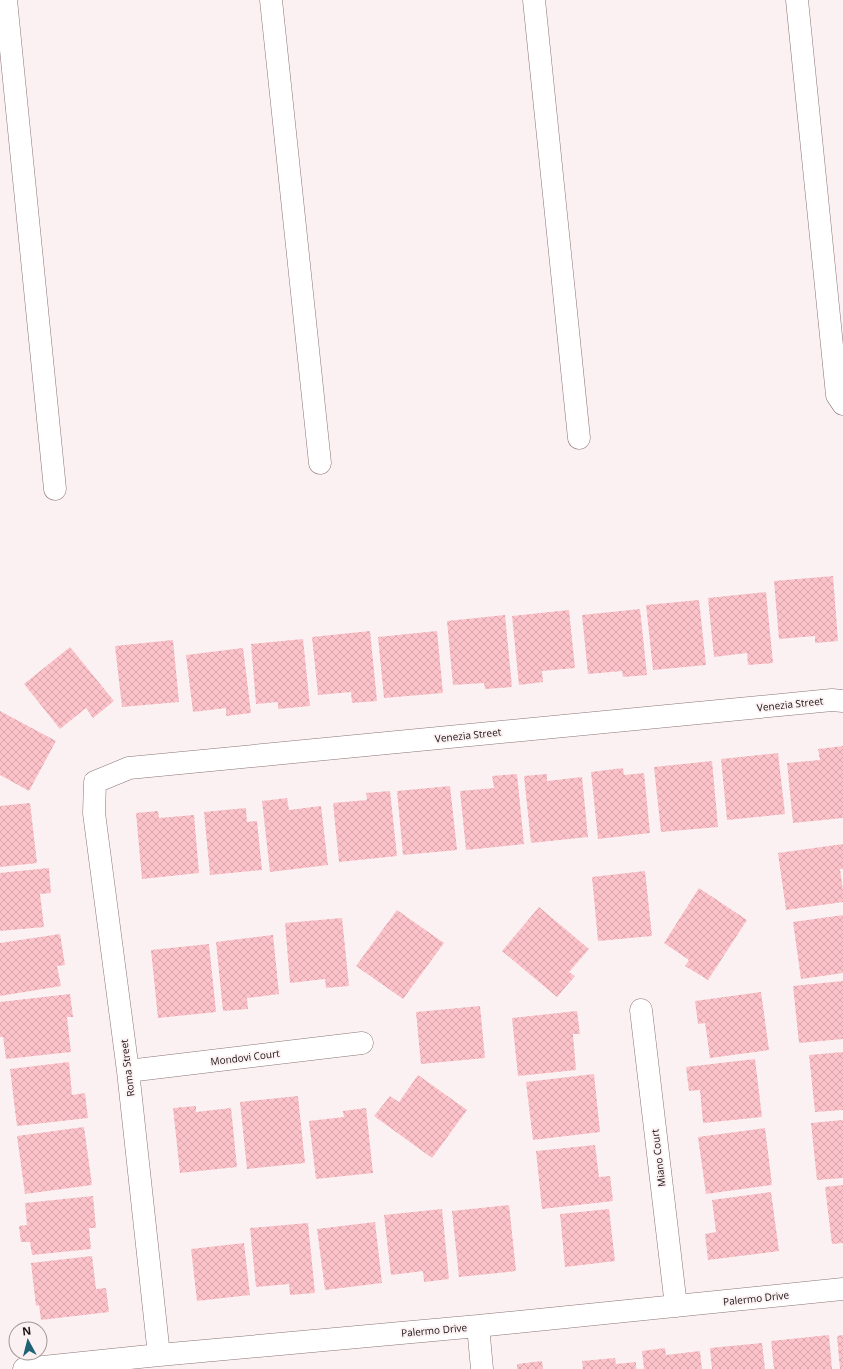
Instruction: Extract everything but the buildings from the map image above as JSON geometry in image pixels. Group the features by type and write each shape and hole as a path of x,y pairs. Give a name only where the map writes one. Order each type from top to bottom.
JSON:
{"street":[{"path":"6,0 55,489"},
{"path":"271,0 320,463"},
{"path":"534,0 579,438"},
{"path":"797,0 837,396 843,404"},
{"name":"Venezia Street","path":"95,782 129,768 824,700 843,701"},
{"name":"Roma Street","path":"95,782 94,812 128,1071 159,1354"},
{"name":"Miano Court","path":"641,1010 676,1306"},
{"name":"Mondovi Court","path":"128,1071 362,1043"},
{"name":"Palermo Drive","path":"24,1369 159,1354 478,1326 843,1289"},
{"path":"478,1326 482,1369"}]}
